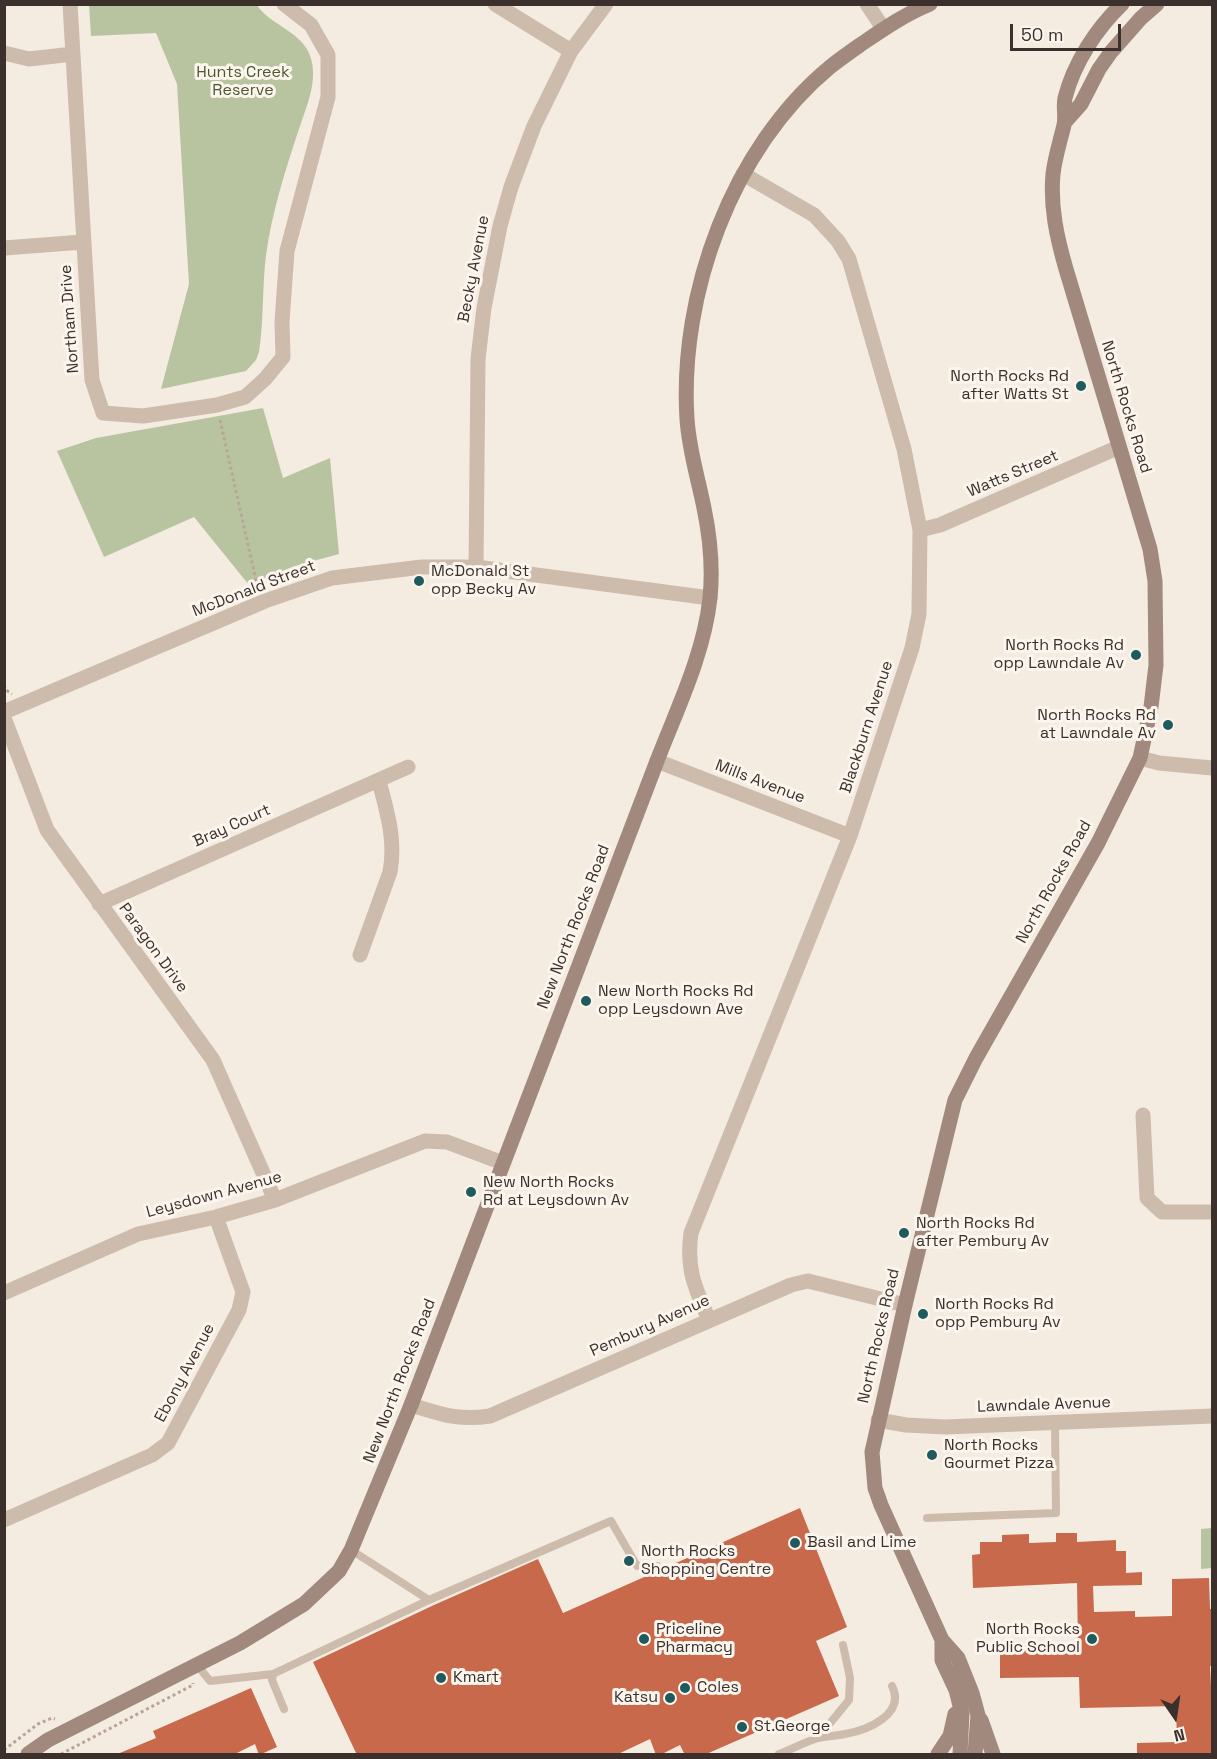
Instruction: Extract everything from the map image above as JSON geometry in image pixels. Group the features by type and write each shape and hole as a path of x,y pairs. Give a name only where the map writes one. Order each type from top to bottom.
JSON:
{"main road":[{"name":"New North Rocks Road","path":"28,1755 57,1736 240,1643 304,1604 339,1571 351,1550 411,1405 696,657 710,598 711,566 709,535 689,446 686,379 692,321 712,243 743,174 762,144 805,90 830,67 883,28 930,4"},
{"name":"North Rocks Road","path":"1065,122 1081,104 1099,69 1111,52 1138,20 1157,4"},
{"name":"North Rocks Road","path":"975,1755 978,1715 958,1658 942,1640 880,1505 875,1488 872,1452 955,1100 976,1058 1098,843 1140,758 1151,707 1156,665 1155,581 1150,549 1066,269 1055,225 1052,200 1053,175 1065,122 1064,100 1090,42 1105,21 1121,5"},
{"path":"1121,5 1138,20"},
{"name":"North Rocks Road","path":"942,1640 942,1660 956,1690 962,1714 960,1755"},
{"path":"938,1755 953,1727 956,1690"},
{"path":"978,1715 986,1730 993,1755"}],"street":[{"name":"Northam Drive","path":"70,4 92,380 103,413 143,416 217,405 245,397 284,357 282,322 287,251 328,97 328,55 311,26 284,4"},
{"path":"495,4 571,51"},
{"name":"Becky Avenue","path":"476,567 478,359 491,266 508,197 534,126 571,51 606,4"},
{"path":"867,4 883,28"},
{"path":"4,53 29,59 73,54"},
{"name":"Blackburn Avenue","path":"709,1320 692,1276 688,1255 691,1233 850,836 912,648 919,614 920,530 904,449 849,259 838,241 814,215 743,174"},
{"path":"4,248 83,242"},
{"name":"Watts Street","path":"920,530 940,525 1119,447"},
{"name":"McDonald Street","path":"4,712 265,601 332,578 422,567 476,567 710,598"},
{"name":"Paragon Drive","path":"4,718 46,830 213,1060 275,1200"},
{"path":"1140,758 1160,763 1212,768"},
{"name":"Mills Avenue","path":"657,761 850,836"},
{"name":"Bray Court","path":"99,904 408,767"},
{"path":"360,955 392,861 391,827 379,781"},
{"path":"1143,1115 1147,1198 1162,1212 1212,1212"},
{"name":"Leysdown Avenue","path":"4,1293 138,1234 216,1217 275,1200 425,1141 447,1142 503,1162"},
{"name":"Ebony Avenue","path":"4,1520 152,1455 168,1443 239,1310 243,1292 216,1217"},
{"name":"Pembury Avenue","path":"411,1405 443,1415 469,1419 490,1416 791,1285 808,1281 905,1305"},
{"name":"Lawndale Avenue","path":"878,1420 906,1425 945,1427 1212,1416"}],"lane":[{"path":"927,1518 1056,1513 1055,1423"},
{"path":"198,1665 210,1681 273,1674 429,1600 611,1521 637,1566 657,1566"},
{"path":"351,1550 429,1600"},
{"path":"818,1738 844,1709 849,1700 850,1678 843,1645"},
{"path":"273,1674 272,1680 284,1709"},
{"path":"779,1755 818,1738 848,1734 884,1718 893,1710 895,1704 892,1686"}],"path":[{"path":"217,405 258,589 265,601"},
{"path":"61,1755 193,1685"},
{"path":"6,1747 38,1724 52,1718"}],"green space":[{"name":"Hunts Creek Reserve","path":"89,5 257,5 268,17 297,38 308,51 313,70 312,89 272,222 265,267 259,352 256,360 246,371 161,389 189,284 177,84 156,33 91,36"},
{"path":"263,408 283,478 330,458 339,554 295,566 249,585 194,517 104,557 57,451 96,438"},
{"path":"1212,1528 1212,1568 1201,1569 1201,1529"}],"building":[{"name":"North Rocks Shopping Centre","path":"800,1508 847,1627 816,1641 839,1696 704,1755 685,1755 680,1745 656,1755 650,1739 616,1755 357,1755 313,1662 538,1559 563,1613"},
{"path":"1056,1533 1077,1533 1077,1542 1116,1540 1116,1551 1126,1551 1126,1573 1142,1572 1142,1585 1093,1586 1094,1612 1135,1611 1135,1617 1172,1616 1172,1579 1209,1578 1210,1609 1212,1609 1212,1666 1210,1666 1212,1755 1137,1755 1137,1743 1177,1742 1176,1706 1080,1708 1079,1677 1000,1678 1000,1646 1078,1645 1077,1583 973,1588 972,1555 980,1554 980,1542 1002,1542 1002,1535 1029,1534 1029,1543 1056,1542"},
{"path":"251,1688 277,1747 259,1755 255,1744 233,1755 115,1755 156,1738 153,1731"}],"place":[{"name":"North Rocks Rd after Watts St","path":"1081,386"},
{"name":"McDonald St opp Becky Av","path":"419,581"},
{"name":"North Rocks Rd opp Lawndale Av","path":"1136,655"},
{"name":"North Rocks Rd at Lawndale Av","path":"1168,725"},
{"name":"New North Rocks Rd opp Leysdown Ave","path":"586,1001"},
{"name":"New North Rocks Rd at Leysdown Av","path":"471,1192"},
{"name":"North Rocks Rd after Pembury Av","path":"904,1233"},
{"name":"North Rocks Rd opp Pembury Av","path":"923,1314"},
{"name":"North Rocks Gourmet Pizza","path":"932,1455"},
{"name":"Basil and Lime","path":"795,1543"},
{"name":"North Rocks Shopping Centre","path":"629,1561"},
{"name":"Priceline Pharmacy","path":"644,1639"},
{"name":"North Rocks Public School","path":"1092,1639"},
{"name":"Kmart","path":"441,1678"},
{"name":"Coles","path":"685,1688"},
{"name":"Katsu","path":"670,1698"},
{"name":"St.George","path":"742,1727"}]}
